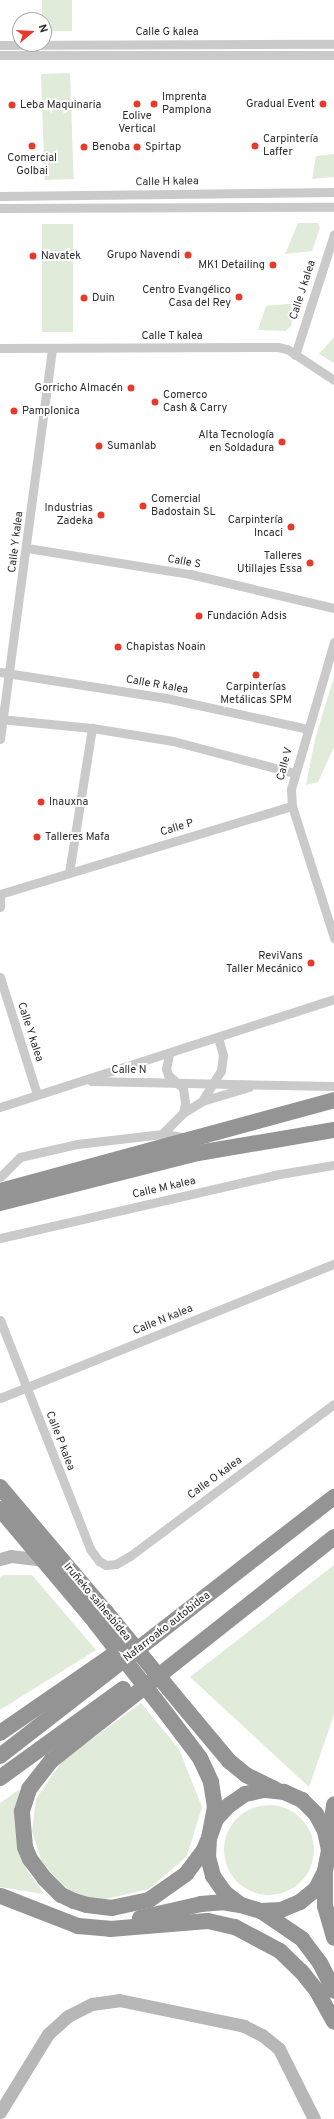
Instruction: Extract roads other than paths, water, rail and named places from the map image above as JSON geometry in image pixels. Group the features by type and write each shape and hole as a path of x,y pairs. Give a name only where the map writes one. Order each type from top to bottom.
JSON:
{"highway":[{"path":"0,1191 334,1100"},
{"path":"0,1203 198,1153 334,1130"},
{"name":"Iruñeko saihesbidea","path":"0,1487 100,1617 169,1717 200,1758 211,1782 215,1807 209,1838"},
{"name":"Nafarroako autobidea","path":"0,1756 149,1642 334,1497"},
{"name":"Iruñeko saihesbidea","path":"0,1509 45,1560 183,1706 209,1739 246,1775 284,1792"},
{"name":"Nafarroako autobidea","path":"0,1778 230,1609 334,1525"},
{"path":"329,1850 325,1831 316,1814 302,1800 284,1792 264,1790 245,1794 234,1801 216,1819 204,1850 186,1874 162,1893 137,1904 100,1908 87,1905 61,1895 45,1880 30,1859 25,1847 22,1811 28,1790 52,1760 334,1537"},
{"path":"0,1734 110,1657 149,1642"},
{"path":"334,1804 329,1850 325,1870 325,1906 334,1938"},
{"path":"209,1838 208,1857 213,1876 225,1893 241,1905"},
{"path":"261,1911 281,1910 300,1902 316,1888 325,1870"},
{"path":"1,1896 32,1901 79,1917 106,1921 139,1918 222,1902 241,1905 261,1911 276,1919 302,1939 320,1963 334,1991"},
{"path":"1,1896 78,1926 110,1930 208,1921 235,1927 280,1952 301,1971 316,1991 334,2022"}],"street":[{"name":"Calle G kalea","path":"0,45 334,44"},
{"path":"0,55 334,55"},
{"name":"Calle H kalea","path":"0,196 334,192"},
{"path":"0,208 334,207"},
{"name":"Calle J kalea","path":"295,355 334,234"},
{"name":"Calle T kalea","path":"0,348 278,348 295,355 334,380"},
{"name":"Calle Y kalea","path":"0,739 27,548 52,348"},
{"name":"Calle S","path":"27,548 190,574 334,608"},
{"name":"Calle V","path":"334,642 294,773 291,789 292,806 334,938"},
{"name":"Calle R kalea","path":"0,672 166,698 308,729"},
{"path":"2,719 92,728 173,741 294,773"},
{"path":"69,873 92,728"},
{"name":"Calle P","path":"0,894 292,806"},
{"path":"0,894 0,907"},
{"name":"Calle Y kalea","path":"0,977 38,1094"},
{"path":"0,1106 169,1054 334,999"},
{"name":"Calle N","path":"202,1101 223,1064 218,1038"},
{"path":"169,1054 166,1069 168,1075 177,1082 185,1094 183,1113"},
{"name":"Calle N","path":"82,1081 334,1086"},
{"name":"Calle N","path":"162,1134 183,1113 202,1101 256,1085"},
{"path":"0,1177 20,1157 77,1144 162,1134 193,1138"},
{"name":"Calle M kalea","path":"0,1238 274,1175 334,1165"},
{"name":"Calle N kalea","path":"0,1398 334,1264"},
{"name":"Calle P kalea","path":"0,1320 90,1549 99,1561 106,1565"},
{"name":"Calle O kalea","path":"106,1565 116,1564 130,1556 334,1404"},
{"path":"0,1559 11,1556 45,1560"},
{"path":"0,2112 48,2034 68,2016 92,2004 119,2000 244,2026 262,2036 279,2049 314,2119"}],"place":[{"name":"Eolive Vertical","path":"137,104"},
{"name":"Imprenta Pamplona","path":"154,104"},
{"name":"Gradual Event","path":"323,104"},
{"name":"Leba Maquinaria","path":"12,105"},
{"name":"Comercial Golbai","path":"32,146"},
{"name":"Carpintería Laffer","path":"255,146"},
{"name":"Benoba","path":"84,147"},
{"name":"Spirtap","path":"137,147"},
{"name":"Grupo Navendi","path":"188,255"},
{"name":"Navatek","path":"33,256"},
{"name":"MK1 Detailing","path":"273,265"},
{"name":"Centro Evangélico Casa del Rey","path":"239,297"},
{"name":"Duin","path":"84,298"},
{"name":"Gorricho Almacén","path":"131,388"},
{"name":"Comerco Cash & Carry","path":"155,402"},
{"name":"Pamplonica","path":"14,411"},
{"name":"Alta Tecnología en Soldadura","path":"282,442"},
{"name":"Sumanlab","path":"99,446"},
{"name":"Comercial Badostain SL","path":"143,506"},
{"name":"Industrias Zadeka","path":"101,515"},
{"name":"Carpintería Incaci","path":"291,527"},
{"name":"Talleres Utillajes Essa","path":"310,563"},
{"name":"Fundación Adsis","path":"199,616"},
{"name":"Chapistas Noain","path":"118,647"},
{"name":"Carpinterías Metálicas SPM","path":"256,675"},
{"name":"Inauxna","path":"41,802"},
{"name":"Talleres Mafa","path":"37,837"},
{"name":"ReviVans Taller Mecánico","path":"311,963"}]}
